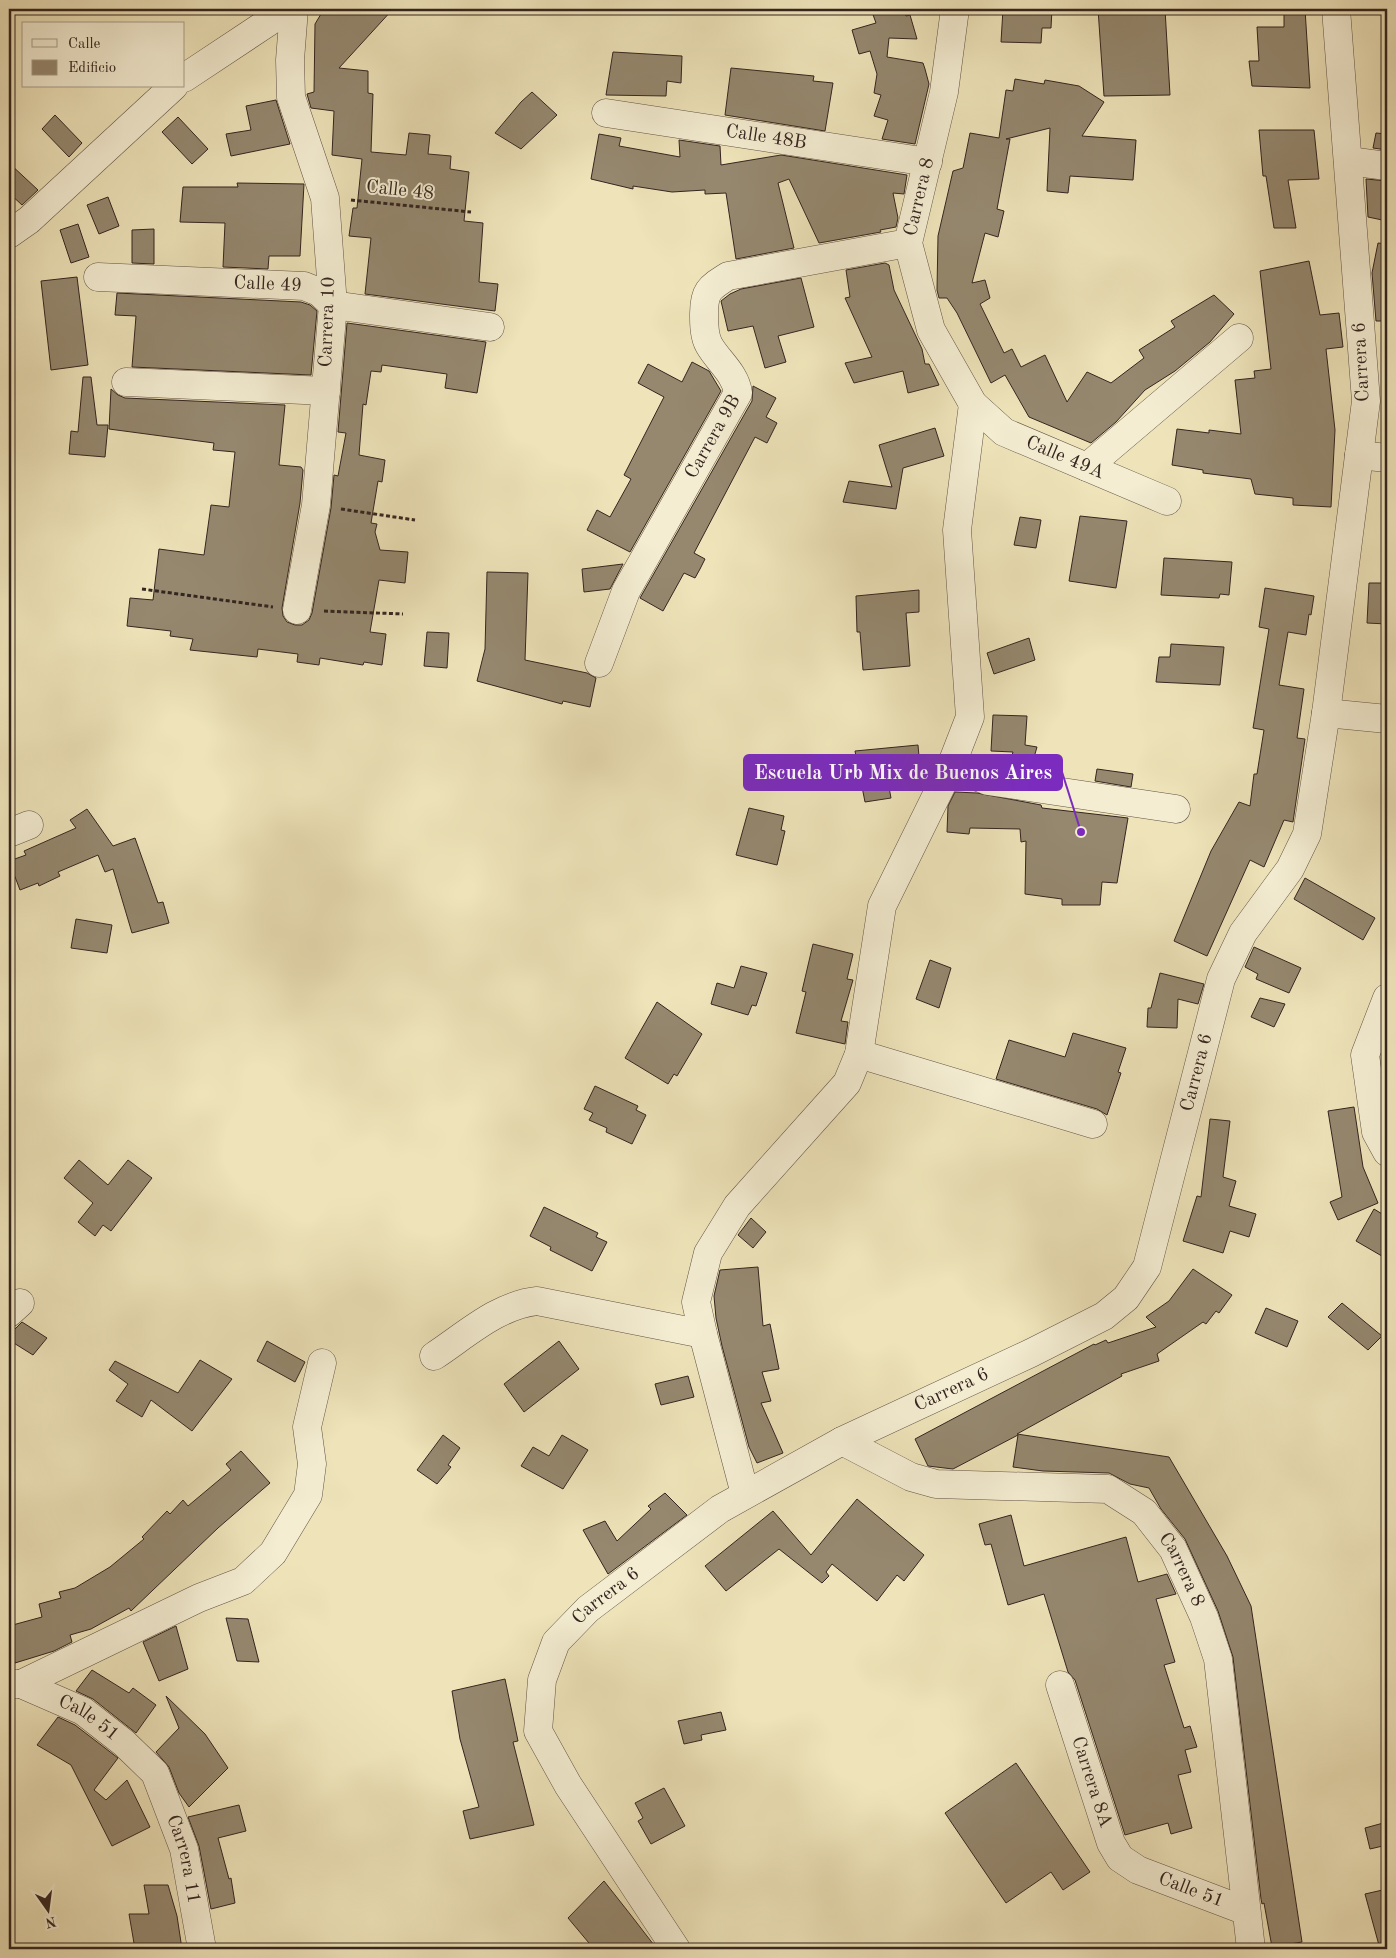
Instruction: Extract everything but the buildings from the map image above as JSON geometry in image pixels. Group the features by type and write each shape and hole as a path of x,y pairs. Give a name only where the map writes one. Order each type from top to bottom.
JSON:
{"street":[{"path":"185,77 288,9"},
{"name":"Carrera 10","path":"294,9 290,60 291,97 325,198 333,305 316,505 297,610"},
{"name":"Carrera 8","path":"955,9 944,92 908,243 931,330 972,404"},
{"name":"Carrera 6","path":"676,1949 568,1785 538,1731 542,1680 556,1642 588,1609 720,1509 842,1440 1031,1354 1104,1316 1126,1298 1147,1267 1221,979 1243,933 1290,870 1307,834 1326,713 1366,401 1336,9"},
{"path":"9,234 29,220 172,88"},
{"name":"Calle 48B","path":"606,113 928,162"},
{"path":"1348,161 1387,166"},
{"name":"Carrera 9B","path":"599,663 626,591 738,393 732,376 708,344 704,325 704,299 710,287 728,276 908,243"},
{"name":"Calle 49","path":"98,277 304,286 320,292 333,305"},
{"path":"333,305 490,327"},
{"path":"1087,467 1239,338"},
{"path":"126,382 326,392"},
{"path":"745,1494 696,1302 708,1253 737,1206 847,1083 859,1054 882,906 951,766 970,717 957,530 972,404"},
{"name":"Calle 49A","path":"972,404 1004,432 1166,501"},
{"path":"1359,455 1387,458"},
{"path":"1326,713 1387,719"},
{"path":"951,766 988,781 1176,809"},
{"path":"1387,998 1365,1055 1376,1132 1387,1152"},
{"path":"859,1054 1093,1124"},
{"path":"434,1356 502,1311 520,1303 537,1300 703,1334"},
{"path":"15,1684 199,1598 243,1581 273,1553 308,1495 312,1464 306,1428 322,1363"},
{"name":"Carrera 8","path":"842,1440 911,1478 936,1484 1108,1489 1144,1512 1174,1549 1204,1617 1218,1659 1251,1949"},
{"name":"Calle 51","path":"15,1684 83,1711 124,1743 155,1773"},
{"name":"Carrera 8A","path":"1060,1685 1111,1843 1120,1858 1138,1870"},
{"name":"Carrera 11","path":"155,1773 184,1849 202,1949"},
{"name":"Calle 51","path":"1138,1870 1246,1911"}],"path":[{"name":"Calle 48","path":"325,198 471,212"},
{"path":"316,505 415,520"}],"place":[{"name":"Escuela Urb Mix de Buenos Aires","path":"1081,832"}]}
